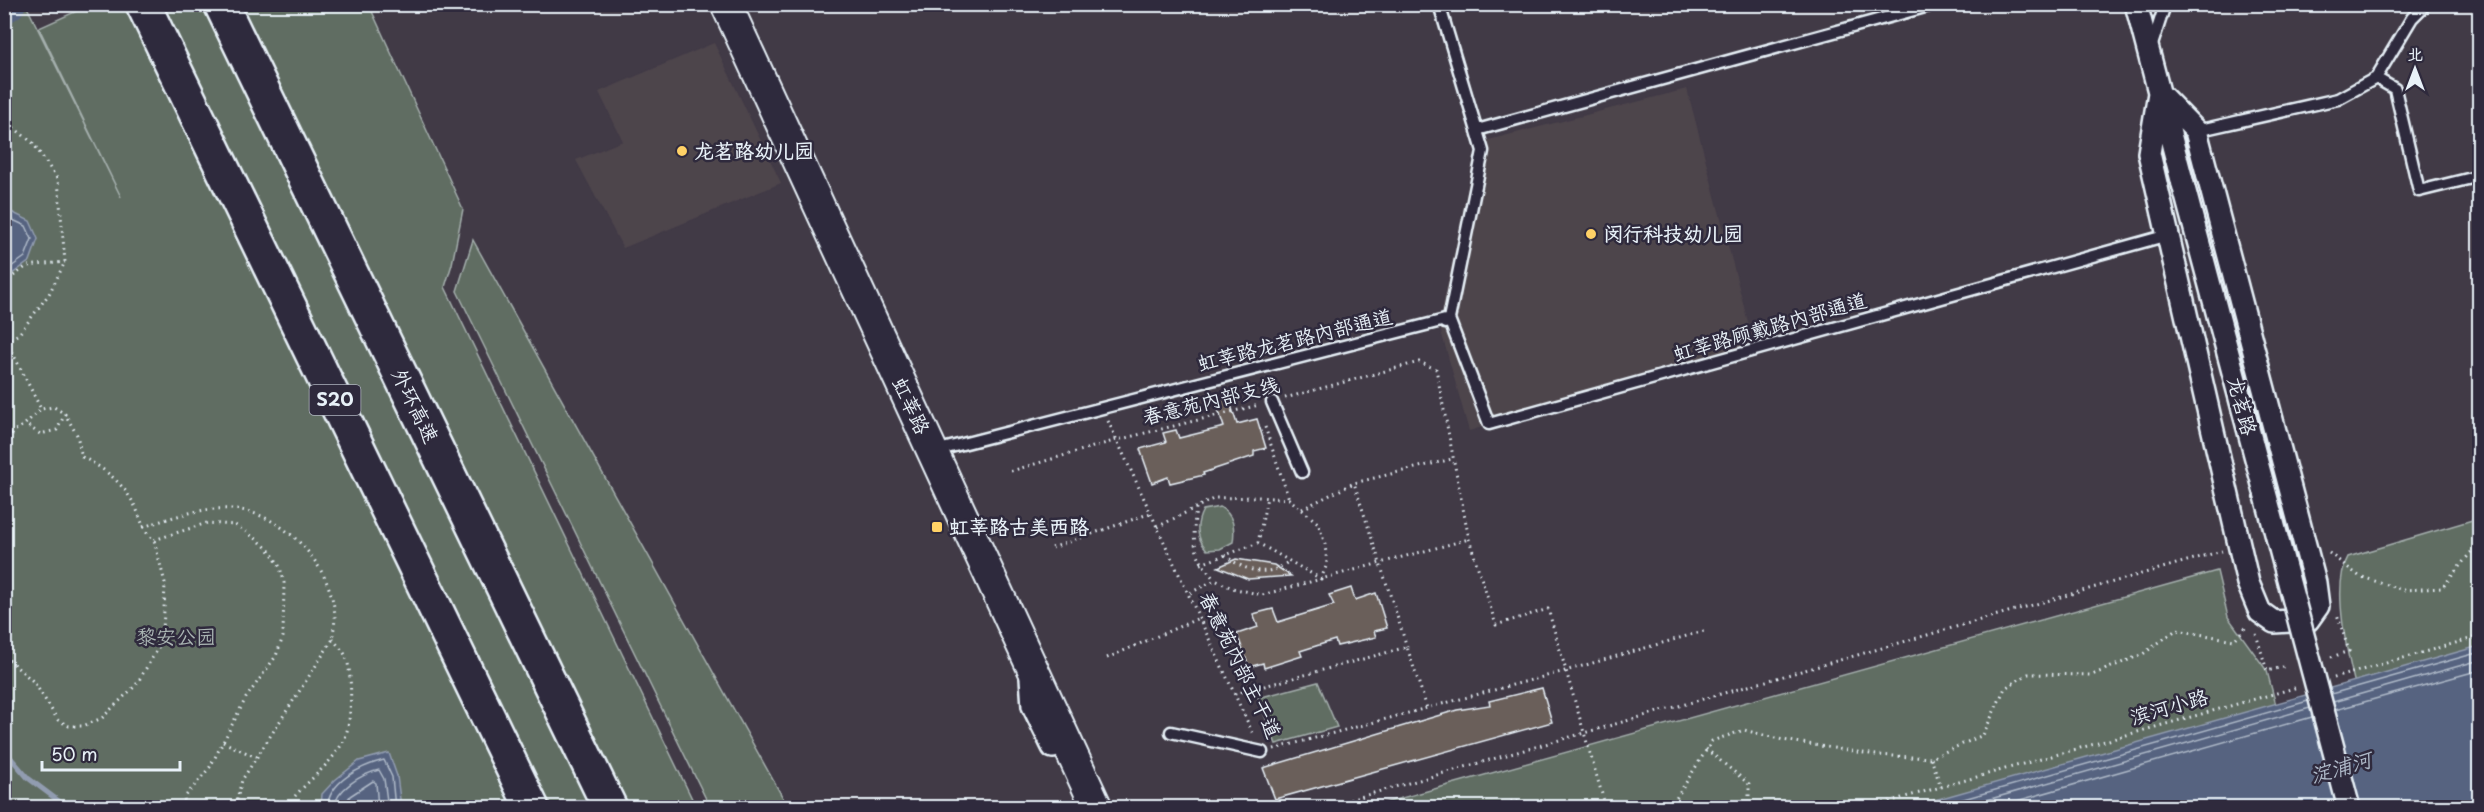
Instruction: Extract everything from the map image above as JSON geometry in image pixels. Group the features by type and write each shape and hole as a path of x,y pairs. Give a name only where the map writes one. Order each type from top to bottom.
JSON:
{"highway":[{"name":"S20","path":"143,4 529,802"},
{"name":"外环高速","path":"221,4 610,807"}],"street":[{"name":"虹莘路","path":"726,4 1046,701 1097,807"},
{"name":"龙茗路","path":"2136,4 2349,807"},
{"path":"2159,93 2196,131 2316,583 2318,606 2308,620 2274,622 2256,616 2149,153 2159,93"},
{"path":"1031,668 1033,706 1082,807"},
{"path":"1031,668 1059,696 1112,807"}],"lane":[{"path":"1439,4 1483,151 1449,319 1440,327"},
{"path":"1477,130 1936,4"},
{"path":"2149,54 2163,11 2162,4"},
{"path":"2196,131 2338,99 2376,78 2412,18 2426,4"},
{"path":"2376,78 2395,89 2419,191 2480,176"},
{"name":"虹莘路顾戴路内部通道","path":"1449,319 1489,424 2168,235"},
{"name":"虹莘路龙茗路内部通道","path":"932,452 1449,319"},
{"path":"1272,402 1302,472"},
{"path":"1171,732 1262,752"}],"path":[{"path":"4,120 33,143 58,180 65,262 49,294 19,334 6,341"},
{"path":"4,283 27,266 65,262"},
{"path":"4,336 41,409"},
{"name":"春意苑内部支线","path":"1011,471 1117,440 1272,402 1419,362 1436,369 1452,459"},
{"path":"1258,405 1262,416"},
{"path":"4,451 14,431 26,424 41,409 54,407 65,414 77,435 82,457 103,467 122,486 136,508 146,535 154,540 165,583 163,635 158,651 136,686 102,718 83,726 69,726 58,720 34,682 4,656"},
{"name":"春意苑内部主干道","path":"1103,408 1262,752 1566,671 1704,631"},
{"path":"26,424 40,434 57,430 65,414"},
{"path":"1265,426 1289,499"},
{"path":"1302,509 1354,483 1452,459 1469,539 1496,625 1548,609 1606,807"},
{"path":"1354,483 1426,708"},
{"path":"1258,543 1267,497"},
{"path":"1157,527 1215,498 1289,499 1318,523 1325,544 1327,564 1321,579"},
{"path":"1196,508 1194,545 1202,564 1215,580 1232,588 1262,595 1469,539"},
{"path":"143,527 190,511 234,509 258,513 278,525 296,540 313,559 328,586 335,616 333,639 242,780 237,800 239,807"},
{"path":"1052,548 1151,513"},
{"path":"154,540 207,523 235,525 258,540 271,552 280,567 284,583 283,637 276,656 246,698 210,767 184,798 186,807"},
{"path":"1202,564 1258,543 1321,579"},
{"path":"2321,548 2359,576 2403,590 2442,588 2476,546 2480,545"},
{"path":"1321,807 2239,546"},
{"path":"1225,555 1241,568 1257,571 1278,569 1290,561"},
{"path":"1188,594 1215,580"},
{"path":"2331,657 2349,651 2336,610"},
{"path":"2256,616 2267,671 2287,666"},
{"path":"1670,807 1712,741 1744,730 1783,740 1875,755 1931,758 1983,735 2005,688 2028,674 2092,675 2143,654 2176,630 2234,640 2256,616"},
{"path":"1107,658 1199,618"},
{"path":"2330,679 2480,636"},
{"path":"295,807 295,796 333,757 345,738 349,712 350,670 346,655 333,639"},
{"path":"1235,694 1407,647"},
{"name":"滨河小路","path":"1866,807 2299,687"},
{"path":"223,742 256,757"},
{"path":"1706,749 1749,784 1749,807"},
{"path":"1931,758 1941,787"},
{"path":"1494,807 1513,801 1580,807"}],"shaded area":[{"name":"龙茗路幼儿园","path":"714,43 781,183 623,248 576,160 623,141 599,92"},
{"name":"闵行科技幼儿园","path":"1687,89 1754,345 1469,431 1439,324 1477,143"}],"green space":[{"name":"黎安公园","path":"5,5 26,5 121,197 39,28 90,5 369,5 463,209 445,287 696,807 5,808"},
{"path":"473,240 788,807 710,807 457,291"},
{"path":"1220,507 1231,518 1234,532 1233,542 1220,549 1207,550 1199,536 1199,521 1203,510"},
{"path":"2479,518 2479,807 2391,807 2354,680 2341,608 2341,579 2348,557"},
{"path":"2217,571 2228,617 2267,671 2303,807 1366,808"},
{"path":"1318,682 1337,727 1276,744 1258,698"}],"water":[{"path":"5,209 30,221 38,239 30,261 5,279"},
{"name":"淀浦河","path":"2479,646 2479,807 1910,807"},
{"path":"389,753 397,776 401,807 321,807 322,794 335,780 359,761"}],"building":[{"path":"1228,396 1237,424 1257,419 1266,448 1254,451 1254,456 1203,473 1204,475 1170,483 1168,477 1152,483 1140,449 1166,442 1163,433 1176,430 1179,438 1224,427 1215,400"},
{"path":"1236,559 1274,565 1291,576 1248,579 1218,567"},
{"path":"1351,588 1355,600 1376,593 1387,628 1374,631 1376,637 1337,646 1335,640 1300,651 1302,656 1264,668 1263,663 1249,667 1237,634 1258,627 1253,614 1273,609 1278,622 1334,605 1329,595"},
{"path":"1542,688 1552,722 1275,799 1263,768 1457,710 1490,705 1489,701"}],"waterway":[{"path":"4,7 9,4"},
{"path":"4,750 28,778 68,808"}],"place":[{"name":"龙茗路幼儿园","path":"682,151"},
{"name":"闵行科技幼儿园","path":"1591,234"},
{"name":"虹莘路古美西路","path":"937,527"}]}
